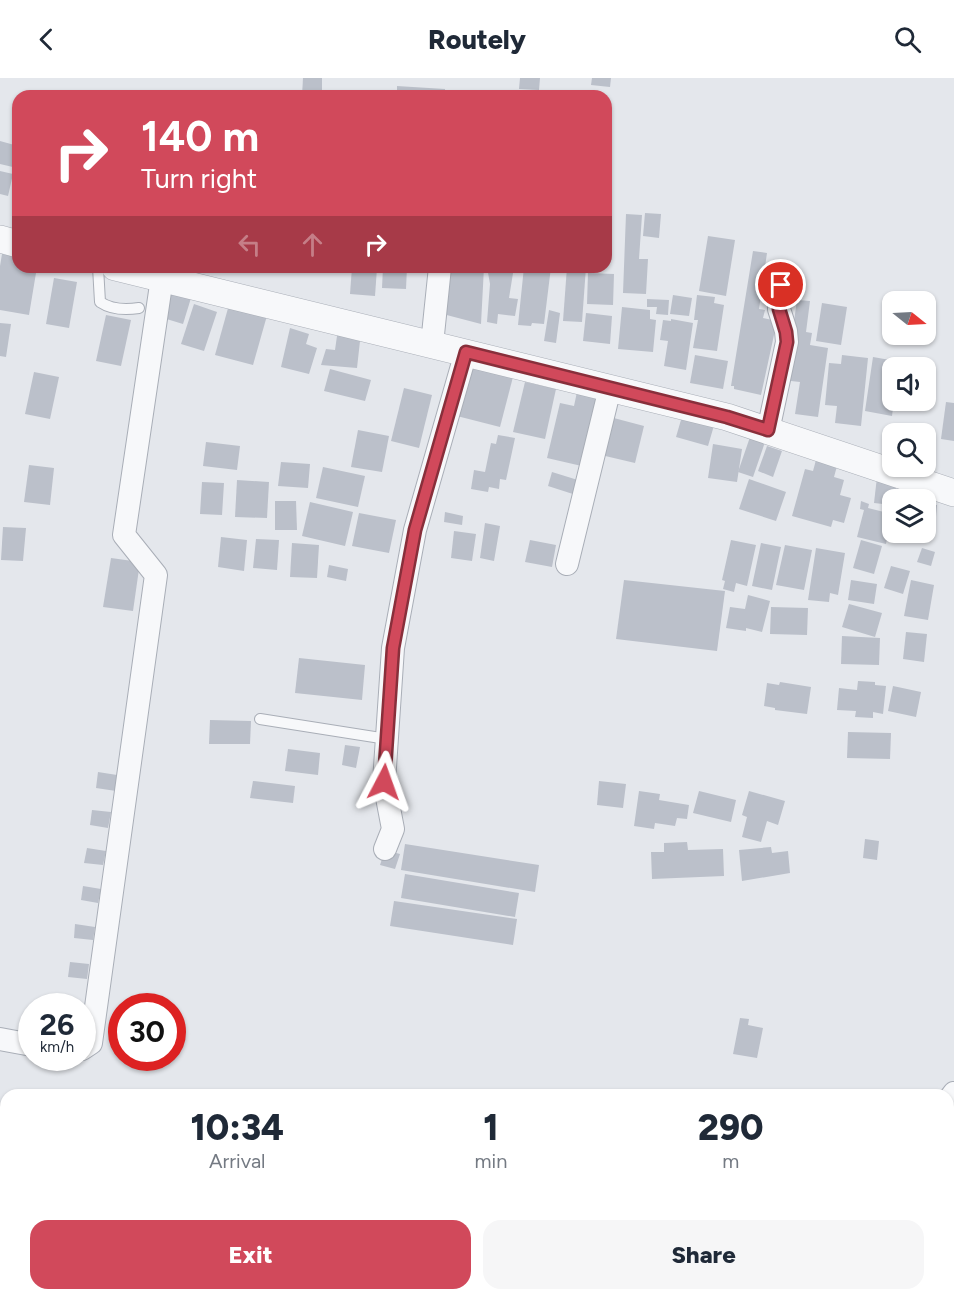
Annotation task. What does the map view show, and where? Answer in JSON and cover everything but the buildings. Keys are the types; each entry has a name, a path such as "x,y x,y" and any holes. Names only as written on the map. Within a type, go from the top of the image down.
{"street":[{"path":"141,273 727,417 954,493"},
{"path":"432,344 439,273"},
{"path":"96,1007 156,575 124,535 162,278"},
{"path":"768,430 787,342 779,309 781,285"},
{"path":"384,849 393,829 384,782 393,648 415,530 466,352"},
{"path":"567,564 610,388"},
{"path":"0,1039 18,1042"}],"lane":[{"path":"98,273 100,302 107,307 139,308"},
{"path":"260,719 387,739"}],"route":[{"path":"384,782 393,648 415,530 466,352 727,417 768,430 787,342 779,309 781,285"}]}
